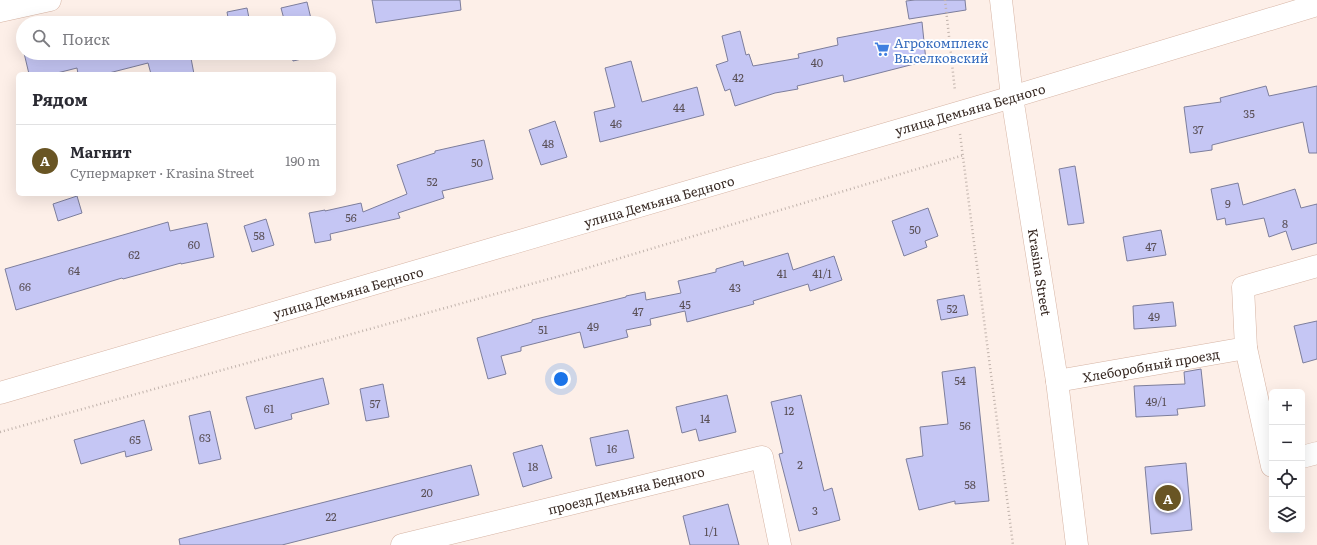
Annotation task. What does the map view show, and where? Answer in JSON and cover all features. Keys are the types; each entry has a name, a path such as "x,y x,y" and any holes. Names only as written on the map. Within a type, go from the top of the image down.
{"street":[{"path":"0,11 50,0"},
{"name":"Krasina Street","path":"1001,0 1012,97 1057,381 1077,545"},
{"name":"улица Демьяна Бедного","path":"0,394 1012,97 1317,5"},
{"path":"1271,461 1246,348 1243,287 1317,266"},
{"name":"Хлеборобный проезд","path":"1057,381 1246,348"},
{"path":"1305,456 1317,453"},
{"name":"проезд Демьяна Бедного","path":"402,545 762,457 780,545"}],"path":[{"path":"945,0 957,113 964,155 1013,545"},
{"path":"0,432 566,274 964,155"}],"building":[{"path":"372,0 460,0 461,10 376,23"},
{"path":"965,0 966,10 909,19 906,1"},
{"path":"307,2 310,16 283,16 281,8"},
{"path":"247,8 249,16 228,16 227,12"},
{"path":"922,22 926,61 844,82 843,75 797,86 798,89 775,93 735,106 730,89 725,91 716,65 728,61 722,36 740,31 746,55 749,54 753,66 799,58 798,54 838,45 837,38"},
{"path":"26,60 191,60 194,72 150,72 148,63 113,72 78,72 77,68 61,72 29,72"},
{"path":"631,61 642,102 697,87 704,115 600,142 594,112 615,107 605,68"},
{"path":"1266,86 1269,96 1317,86 1317,153 1309,153 1303,122 1212,145 1212,150 1190,153 1184,107 1221,102 1220,98"},
{"path":"555,121 567,157 541,165 529,130"},
{"path":"484,140 493,179 442,191 444,198 398,213 400,218 330,234 331,240 315,243 309,213 361,203 363,212 407,194 397,165 435,153 435,151"},
{"path":"1075,166 1084,223 1068,225 1059,169"},
{"path":"1238,183 1243,205 1295,189 1301,208 1317,204 1317,243 1292,250 1286,231 1269,237 1264,218 1226,225 1225,218 1217,220 1211,189"},
{"path":"77,196 82,213 58,221 53,204"},
{"path":"928,208 938,236 925,241 927,247 904,256 892,221"},
{"path":"266,219 274,245 252,252 244,226"},
{"path":"168,222 170,231 207,223 214,257 181,263 123,279 122,278 16,310 5,269"},
{"path":"1161,230 1166,255 1127,261 1123,237"},
{"path":"788,253 793,270 834,256 842,280 810,291 808,284 753,301 754,304 687,322 685,311 650,319 651,325 626,330 628,337 584,348 580,332 521,347 521,351 501,356 506,374 488,379 477,338 532,322 532,320 626,296 645,292 646,300 681,293 678,281 716,272 716,269 743,261 744,266"},
{"path":"964,295 968,315 941,320 937,300"},
{"path":"1173,302 1176,326 1134,329 1133,306"},
{"path":"1317,321 1317,359 1303,363 1294,326"},
{"path":"975,367 989,501 955,504 955,501 919,510 906,459 923,456 920,427 948,424 942,372"},
{"path":"1201,369 1205,406 1177,409 1178,415 1136,417 1134,386 1185,384 1184,372"},
{"path":"323,378 329,404 291,414 292,419 255,429 246,397"},
{"path":"383,384 389,417 366,421 360,389"},
{"path":"727,395 736,432 699,441 696,429 682,433 676,407"},
{"path":"801,395 824,491 832,488 840,520 799,531 779,454 783,453 771,402"},
{"path":"210,411 221,459 199,464 189,416"},
{"path":"144,420 152,450 126,457 125,451 81,464 74,440"},
{"path":"628,430 634,458 596,466 590,438"},
{"path":"542,445 552,478 523,487 513,453"},
{"path":"1186,463 1192,530 1151,534 1145,467"},
{"path":"471,465 479,495 282,545 180,545 179,539"},
{"path":"728,504 739,545 690,545 683,516"}],"place":[{"name":"Агрокомплекс Выселковский","path":"882,49"},
{"name":"Магнит","path":"1168,498"}]}
